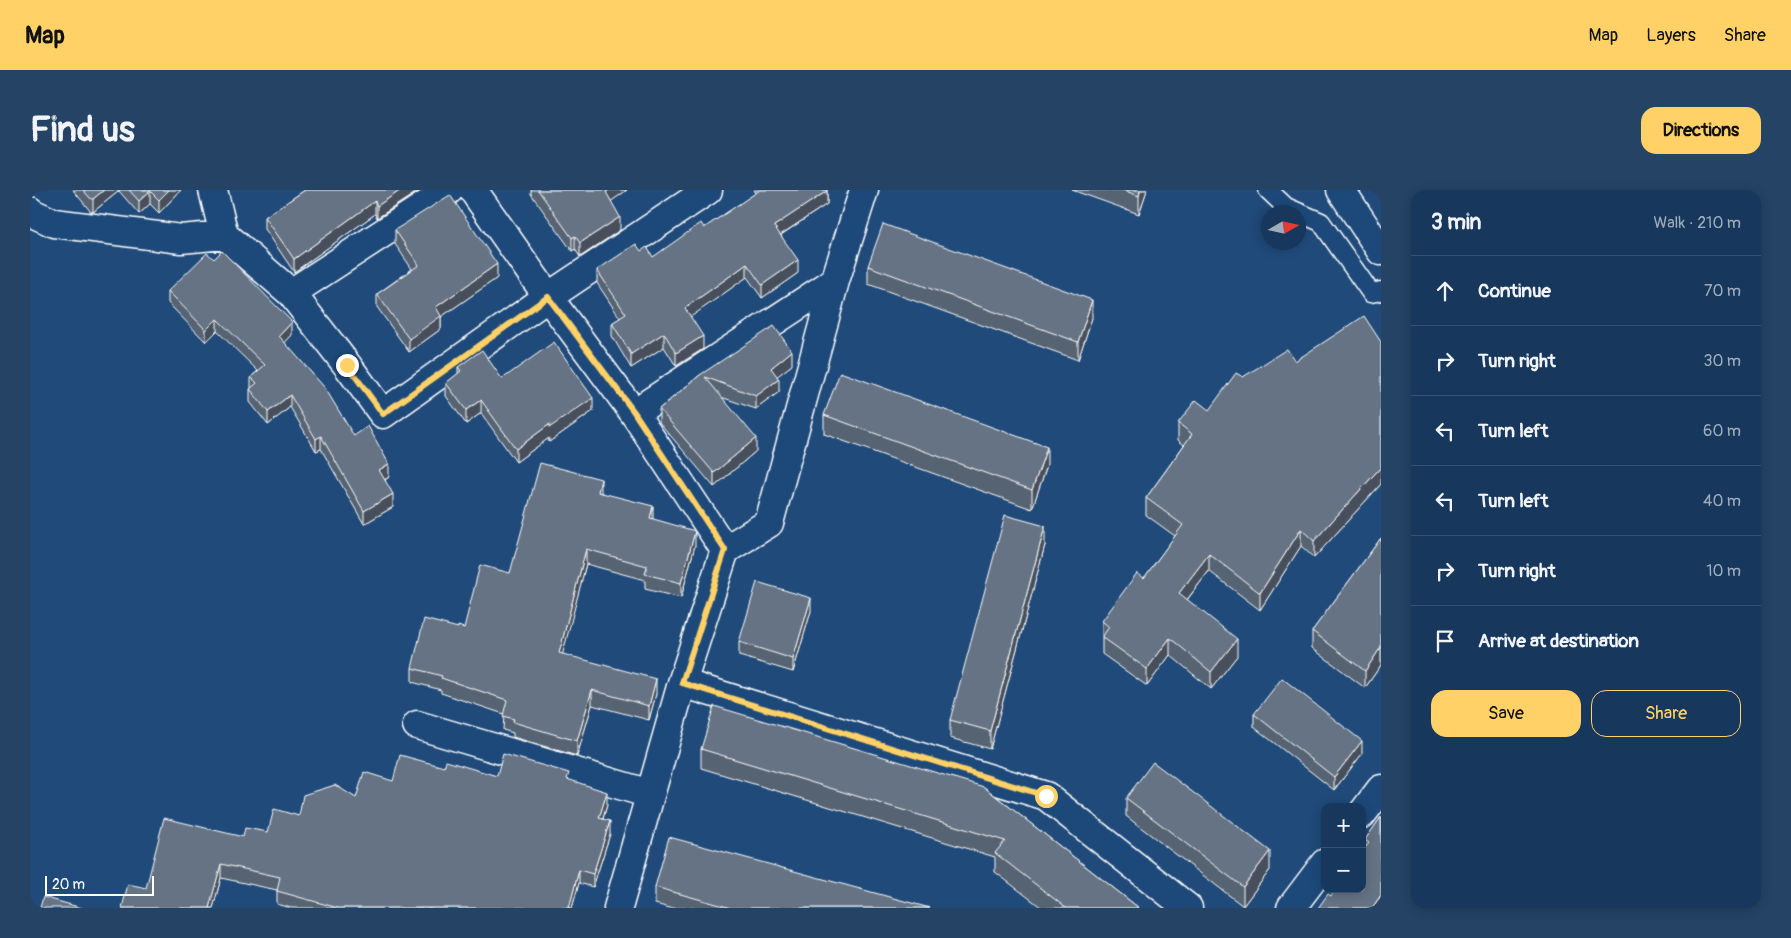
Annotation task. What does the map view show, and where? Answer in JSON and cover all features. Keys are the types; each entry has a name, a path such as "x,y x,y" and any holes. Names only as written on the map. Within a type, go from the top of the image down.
{"street":[{"path":"213,190 224,235 291,293 383,414 548,297 708,190"},
{"path":"291,293 449,190"},
{"path":"473,190 548,297 634,412 725,550"},
{"path":"618,908 682,683 725,550 769,523 835,281 864,190"},
{"path":"1341,190 1381,251"},
{"path":"30,211 54,223 130,233 181,239 224,235"},
{"path":"634,412 835,281"},
{"path":"682,683 1046,796 1188,908"},
{"path":"417,725 650,794"},
{"path":"1366,809 1381,789"},
{"path":"1291,908 1321,869"}],"lane":[{"path":"1268,190 1286,207 1320,222 1371,293 1381,292"}],"building":[{"path":"83,190 104,190 91,199"},
{"path":"129,190 169,190 159,200 150,191 139,201"},
{"path":"305,190 401,190 377,206 375,201 294,259 265,217"},
{"path":"538,190 609,190 606,192 620,217 580,243 575,236 572,238"},
{"path":"760,190 827,190 774,226 798,260 762,285 747,264 685,308 703,336 676,353 664,333 631,354 612,323 626,314 597,270 636,244 641,251 647,247 653,257 701,223 704,228"},
{"path":"1123,190 1140,190 1139,196"},
{"path":"450,195 497,264 436,307 441,316 409,339 377,294 419,265 395,230"},
{"path":"883,224 1092,300 1078,342 868,266"},
{"path":"222,251 292,322 279,336 325,388 354,436 368,426 389,464 379,470 393,494 364,511 321,436 316,439 290,395 268,412 250,389 257,383 251,377 265,365 217,319 206,330 168,291 207,253 214,259"},
{"path":"1364,316 1381,342 1381,467 1314,541 1301,529 1260,593 1209,554 1179,593 1237,639 1211,672 1170,638 1147,669 1102,637 1109,627 1102,621 1137,573 1144,578 1183,525 1146,498 1192,434 1178,423 1196,400 1209,410 1236,373 1243,377 1287,349 1295,361"},
{"path":"774,326 792,351 771,368 779,379 756,396 705,377 756,438 714,473 659,409 700,375"},
{"path":"554,342 593,398 549,428 550,424 516,449 481,400 466,410 446,383 461,371 458,367 482,350 502,379"},
{"path":"840,372 1047,447 1032,490 824,415"},
{"path":"540,463 601,479 598,492 653,506 650,518 695,531 681,583 645,574 647,566 586,549 559,653 656,679 649,706 592,690 577,741 513,722 514,719 503,716 507,700 441,678 442,676 412,668 424,619 464,628 480,565 510,573"},
{"path":"1005,515 1045,526 990,731 950,720"},
{"path":"1381,538 1381,647 1365,671 1312,631"},
{"path":"757,582 811,598 793,659 739,642"},
{"path":"1282,678 1362,741 1334,777 1254,714"},
{"path":"714,706 984,787 1139,908 1066,908 995,853 1005,841 701,749"},
{"path":"503,754 569,773 567,779 607,792 599,818 610,821 593,874 579,870 569,908 338,908 277,891 280,877 221,864 209,908 122,908 128,884 146,888 164,818 243,837 245,828 268,832 274,809 299,816 303,795 335,785 356,798 364,772 393,781 400,755 444,767 446,761 497,776"},
{"path":"1153,762 1270,851 1243,887 1126,798"},
{"path":"1381,817 1381,895 1372,908 1318,908 1328,894 1331,896 1333,893 1366,893 1366,847 1369,843 1366,839"},
{"path":"669,837 930,908 731,908 655,887"},
{"path":"43,897 82,908 40,908"}],"route":[{"path":"347,365 383,414 548,297 634,412 725,550 682,683 1046,796"}]}
